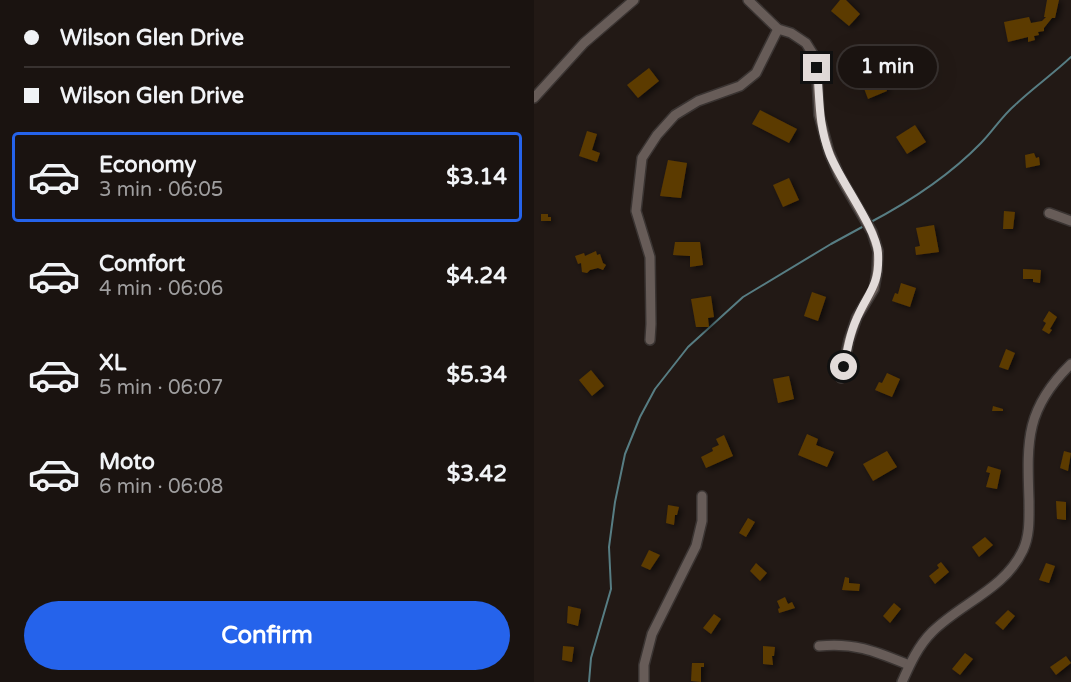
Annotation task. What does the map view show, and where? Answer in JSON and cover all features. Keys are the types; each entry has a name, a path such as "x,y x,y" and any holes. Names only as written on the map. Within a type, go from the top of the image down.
{"street":[{"path":"534,98 584,43 634,0"},
{"path":"748,0 778,29 791,33 806,43 816,59 819,115 829,152 838,175 872,232 878,251 878,272 874,289 857,316 841,378"},
{"path":"650,340 650,257 636,211 642,159 657,135 675,115 698,101 740,86 756,73 778,29"},
{"path":"1049,213 1071,221"},
{"path":"902,682 918,648 932,632 989,590 1007,574 1017,561 1024,547 1028,530 1028,466 1032,421 1047,390 1071,364"},
{"path":"644,682 644,665 652,634 696,546 702,521 702,496"},
{"path":"819,646 857,646 909,665"}],"building":[{"path":"840,0 846,0 860,14 849,26 831,11"},
{"path":"1047,0 1059,0 1055,18 1052,18 1044,31 1034,36 1035,40 1028,42 1028,37 1008,42 1004,22 1029,17 1031,23 1042,21 1046,17 1044,17"},
{"path":"649,68 659,81 638,98 627,85"},
{"path":"879,68 887,91 868,99 859,75"},
{"path":"760,110 797,129 789,143 752,124"},
{"path":"915,125 926,142 907,154 896,137"},
{"path":"587,131 597,134 592,150 600,153 597,162 579,156"},
{"path":"1034,153 1036,158 1039,157 1040,165 1026,168 1025,155"},
{"path":"668,160 687,163 681,198 660,196"},
{"path":"789,178 799,200 783,207 773,185"},
{"path":"1004,211 1015,212 1013,229 1003,229"},
{"path":"541,214 548,214 551,221 541,221"},
{"path":"934,225 939,252 916,255 915,247 920,246 916,228"},
{"path":"675,242 700,242 703,265 690,267 690,256 673,255"},
{"path":"596,251 606,265 603,270 598,268 587,273 582,272 581,263 578,264 575,256 584,253 585,256"},
{"path":"1023,269 1041,270 1040,283 1033,282 1033,279 1023,279"},
{"path":"901,283 916,288 910,307 892,301 895,293 898,294"},
{"path":"812,292 826,297 818,321 804,316"},
{"path":"711,296 714,317 708,318 709,327 696,327 691,299"},
{"path":"1049,311 1057,317 1049,334 1042,330 1046,323 1043,321"},
{"path":"1006,349 1015,353 1008,370 999,367"},
{"path":"591,370 604,386 592,396 579,380"},
{"path":"887,373 900,379 892,397 875,390"},
{"path":"789,376 794,399 778,403 773,379"},
{"path":"993,406 1003,409 1003,411 992,411"},
{"path":"807,434 818,439 816,445 834,452 827,467 798,455"},
{"path":"724,435 733,456 706,468 701,457 713,451 712,448 719,445 716,439"},
{"path":"887,451 897,467 873,481 863,464"},
{"path":"1064,451 1071,453 1068,471 1060,468"},
{"path":"988,466 1001,470 997,489 986,487 990,473 986,472"},
{"path":"1056,501 1066,502 1066,520 1057,519"},
{"path":"668,505 679,507 674,525 666,523"},
{"path":"748,518 755,522 746,537 739,533"},
{"path":"985,537 993,545 979,557 972,547"},
{"path":"649,550 660,555 650,570 641,566"},
{"path":"941,562 949,572 935,584 929,576 939,568 937,565"},
{"path":"756,563 767,573 760,581 750,571"},
{"path":"1046,563 1055,566 1049,583 1039,580"},
{"path":"845,577 849,578 849,583 860,584 859,591 842,590"},
{"path":"785,597 788,604 792,602 795,608 779,613 780,608 777,601"},
{"path":"894,603 901,609 890,623 883,616"},
{"path":"568,606 581,609 578,626 567,623"},
{"path":"1008,610 1015,616 1003,630 995,623"},
{"path":"714,614 721,619 711,634 703,628"},
{"path":"563,646 574,647 572,662 562,660"},
{"path":"763,646 775,647 774,656 772,656 773,665 763,664"},
{"path":"965,653 973,659 960,675 952,669"},
{"path":"1066,656 1071,663 1056,675 1050,667"},
{"path":"692,663 704,663 704,667 701,667 701,682 691,681"}],"waterway":[{"path":"869,223 914,197 956,166 981,143 1010,109 1071,57"},
{"path":"589,682 591,658 611,589 609,547 625,454 640,417 655,389 688,347 743,297 864,226"}],"route":[{"path":"817,68 819,115 829,152 838,175 872,232 878,251 878,272 874,289 857,316 849,340 844,367"}]}
